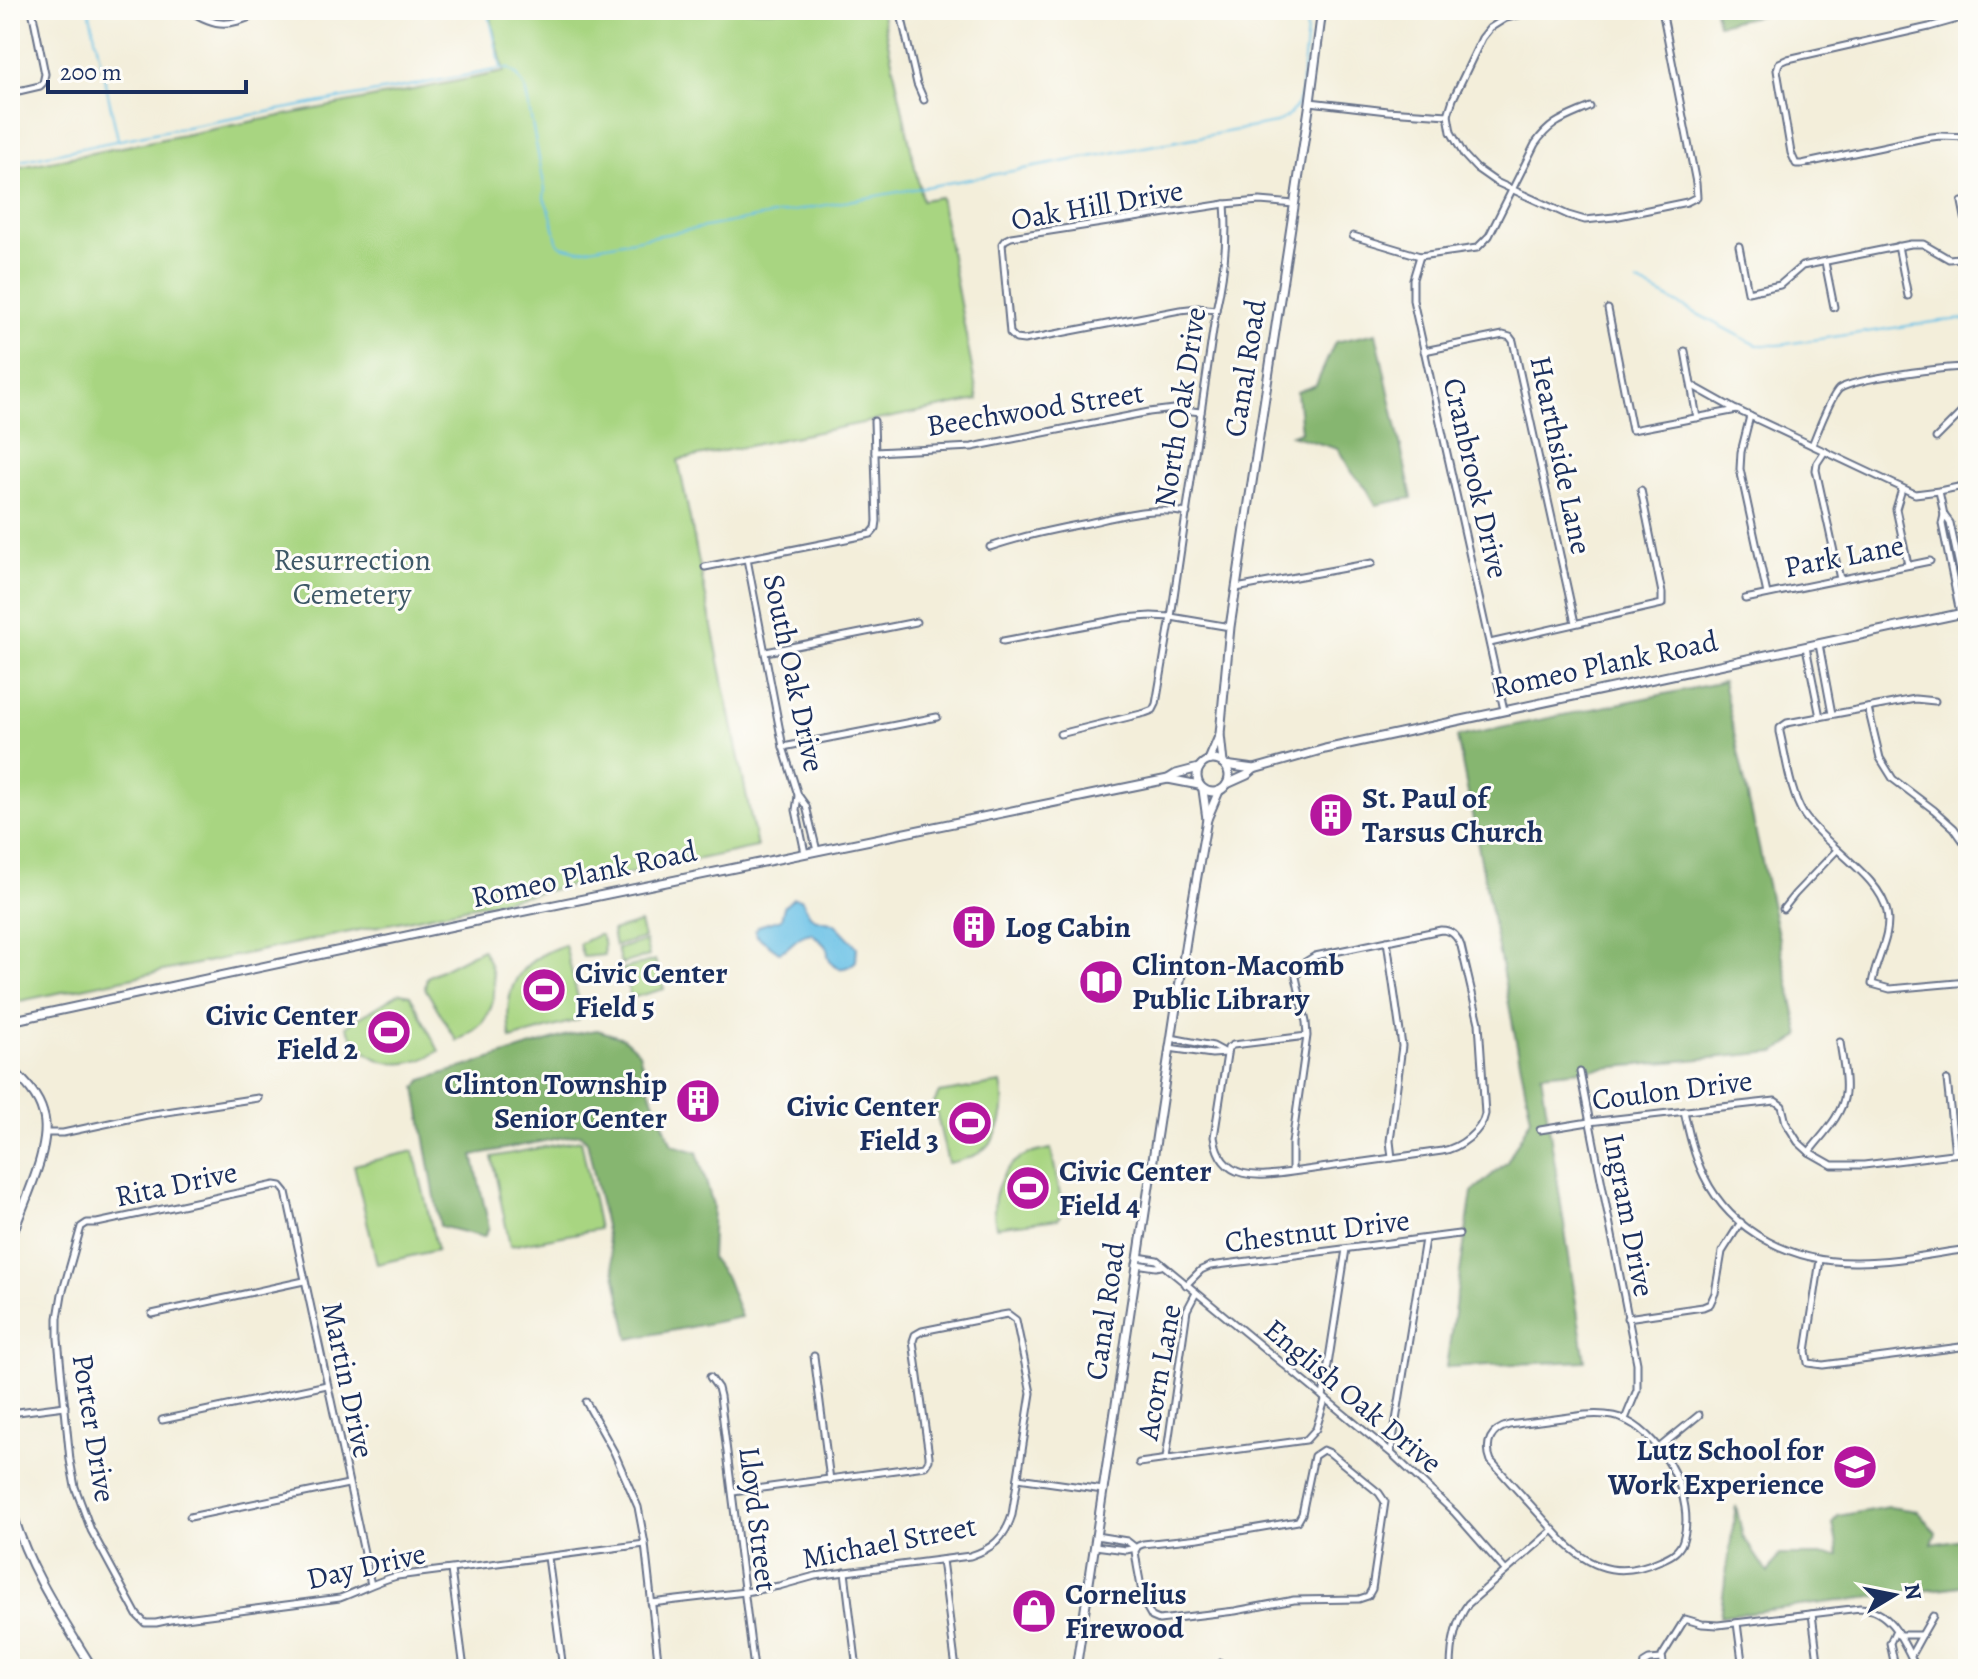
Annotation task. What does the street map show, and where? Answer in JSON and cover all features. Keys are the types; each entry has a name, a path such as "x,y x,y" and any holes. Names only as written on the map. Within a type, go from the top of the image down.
{"street":[{"path":"10,93 43,83 45,74 32,10"},
{"path":"189,10 206,21 223,24 269,10"},
{"path":"900,10 917,84 924,100"},
{"path":"1156,10 1188,10"},
{"name":"Canal Road","path":"1224,764 1220,734 1230,627 1322,10"},
{"path":"1540,10 1506,18 1490,28 1482,38 1453,99 1448,115 1451,132 1467,158 1486,176 1511,190 1585,220 1614,217 1687,202 1697,197 1662,10"},
{"path":"1968,13 1929,27 1788,59 1777,66 1791,153 1796,164 1924,138 1968,137"},
{"path":"1310,102 1448,115"},
{"path":"1353,236 1420,256 1477,248 1489,236 1535,144 1547,128 1590,107"},
{"name":"Oak Hill Drive","path":"1216,310 1180,310 1024,340 1014,338 1010,333 1002,244 1011,237 1225,204 1260,201 1294,204"},
{"path":"1962,202 1968,232"},
{"name":"North Oak Drive","path":"1060,734 1145,713 1153,710 1156,704 1226,255 1225,204"},
{"path":"1739,246 1748,292 1780,285 1798,268 1898,246 1923,244 1949,259 1968,257"},
{"path":"1898,246 1908,296"},
{"name":"Cranbrook Drive","path":"1420,256 1412,290 1504,710"},
{"path":"1825,262 1834,307"},
{"path":"1608,309 1632,430 1737,410"},
{"name":"Hearthside Lane","path":"1424,351 1503,335 1513,341 1575,623"},
{"path":"1685,351 1697,418"},
{"path":"1812,445 1840,388 1933,369 1968,367"},
{"path":"1692,385 1737,410 1915,494 1968,485"},
{"path":"1936,438 1968,406"},
{"name":"Beechwood Street","path":"875,452 972,447 1149,412 1174,409 1201,412"},
{"name":"Park Lane","path":"1750,416 1740,461 1767,594"},
{"path":"705,567 871,534 877,521 874,421"},
{"path":"1825,451 1816,470 1840,579"},
{"path":"1902,489 1896,509 1908,565"},
{"path":"1490,643 1662,604 1641,490"},
{"path":"1939,491 1951,567 1965,611"},
{"path":"990,547 1013,539 1132,513 1156,510 1187,513"},
{"path":"1944,515 1950,523 1965,611"},
{"name":"South Oak Drive","path":"747,559 783,747 798,795 806,806 817,851"},
{"name":"Park Lane","path":"1745,599 1930,561"},
{"path":"1236,588 1372,563"},
{"path":"1951,567 1959,565"},
{"name":"Romeo Plank Road","path":"1227,784 1254,769 1325,749 1965,611"},
{"path":"1003,641 1124,618 1151,616 1230,627"},
{"path":"766,652 916,622"},
{"path":"1818,643 1832,714"},
{"path":"1806,646 1820,717"},
{"path":"1935,701 1915,699 1787,723 1780,728 1797,801 1804,814 1875,886 1887,910 1886,937 1872,984 1890,989 1968,982"},
{"path":"1868,708 1880,758 1893,779 1954,828 1968,848"},
{"path":"783,747 937,717"},
{"name":"Canal Road","path":"1209,760 1220,734"},
{"path":"1209,760 1224,764 1229,775 1227,784 1214,793 1201,787 1197,773 1199,768 1209,760"},
{"name":"Romeo Plank Road","path":"1224,764 1254,769"},
{"name":"Romeo Plank Road","path":"10,1021 481,920 1168,779 1199,768"},
{"name":"Romeo Plank Road","path":"1168,779 1201,787"},
{"name":"Canal Road","path":"1201,787 1207,819"},
{"name":"Canal Road","path":"1076,1669 1188,928 1207,819 1219,791"},
{"name":"South Oak Drive","path":"798,795 796,810 805,853"},
{"path":"1783,909 1837,850"},
{"path":"1292,1172 1292,1143 1307,1036 1295,980 1302,964 1315,956 1441,930 1455,935 1461,946 1478,1019 1485,1114 1481,1126 1449,1150 1292,1172 1270,1175 1246,1175 1235,1171 1216,1148 1214,1131 1228,1048 1307,1036"},
{"path":"1387,941 1402,1046 1390,1141 1392,1158"},
{"path":"1171,1038 1213,1046 1226,1053"},
{"path":"1840,1042 1845,1082 1843,1104 1809,1152 1832,1165 1848,1166 1968,1152"},
{"path":"1169,1048 1226,1053"},
{"path":"10,1067 38,1101 46,1133 39,1163 10,1241"},
{"name":"Ingram Drive","path":"1580,1072 1637,1366 1637,1390 1625,1419"},
{"path":"1947,1080 1955,1153"},
{"path":"46,1133 63,1133 147,1115 258,1098"},
{"name":"Coulon Drive","path":"1540,1130 1775,1101 1782,1106 1792,1135 1809,1152"},
{"path":"1684,1111 1695,1155 1715,1195 1741,1222 1782,1249 1820,1260 1866,1262 1968,1249"},
{"name":"Rita Drive","path":"81,1227 87,1223 281,1186"},
{"name":"Martin Drive","path":"281,1186 286,1192 371,1585"},
{"path":"1627,1318 1710,1304 1722,1252 1741,1222"},
{"name":"Porter Drive","path":"81,1227 58,1318 71,1468 91,1530 137,1615 145,1623"},
{"name":"Chestnut Drive","path":"1186,1285 1201,1270 1210,1266 1459,1234"},
{"path":"1391,1453 1425,1239"},
{"path":"1139,1463 1306,1440 1316,1429 1324,1399 1346,1249"},
{"name":"English Oak Drive","path":"1137,1260 1157,1260 1391,1453 1455,1513 1505,1570"},
{"path":"1820,1260 1806,1351 1808,1363 1823,1365 1968,1346"},
{"path":"152,1314 304,1281"},
{"name":"Acorn Lane","path":"1166,1458 1187,1310 1196,1293"},
{"name":"Michael Street","path":"651,1603 745,1592 815,1576 942,1560 981,1552 1001,1538 1012,1515 1031,1393 1018,1325 1013,1316 1002,1315 915,1335 913,1341 929,1456 922,1468 830,1480"},
{"path":"733,1492 830,1480 814,1356"},
{"name":"Lloyd Street","path":"710,1377 720,1396 754,1669"},
{"path":"162,1420 327,1385"},
{"path":"586,1402 614,1452 638,1507 659,1669"},
{"path":"10,1413 65,1406"},
{"path":"1585,1415 1625,1419 1644,1431 1660,1447 1685,1509 1686,1528 1683,1542 1676,1552 1645,1566 1614,1570 1599,1567 1572,1550 1491,1461 1488,1447 1498,1429 1509,1425 1585,1415"},
{"path":"1660,1447 1699,1415"},
{"path":"1095,1546 1126,1550 1136,1548 1143,1544 1298,1521 1314,1456 1323,1450 1379,1493 1385,1502 1371,1593 1359,1599 1294,1600 1157,1620 1144,1603 1136,1548 1127,1541 1096,1536"},
{"path":"1018,1478 1103,1490"},
{"path":"190,1517 348,1484"},
{"path":"10,1490 12,1510 35,1568 93,1669"},
{"path":"1451,1669 1454,1634 1464,1608 1553,1530"},
{"name":"Day Drive","path":"145,1623 340,1598 397,1576 645,1544"},
{"path":"548,1557 563,1669"},
{"path":"942,1560 956,1669"},
{"path":"451,1570 464,1669"},
{"path":"845,1572 857,1669"},
{"path":"1664,1669 1662,1659 1685,1619 1707,1625 1854,1608 1871,1609 1885,1616 1897,1633 1911,1656 1916,1667 1895,1666 1890,1643 1897,1633"},
{"path":"1812,1614 1819,1669"},
{"path":"1911,1656 1933,1616"},
{"path":"1737,1623 1743,1669"},
{"path":"1897,1633 1922,1635"},
{"path":"1643,1669 1646,1660 1662,1659"}],"green space":[{"name":"Resurrection Cemetery","path":"489,10 881,10 922,200 940,197 978,400 678,460 757,847 10,1003 10,169 504,72"},
{"path":"1715,10 1786,10 1718,24"},
{"path":"1376,333 1412,498 1376,505 1338,449 1291,435 1301,432 1297,392 1316,385 1335,342"},
{"path":"1723,682 1800,1036 1775,1052 1541,1074 1585,1361 1446,1367 1472,1192 1507,1162 1531,1118 1457,737"},
{"path":"640,923 644,938 615,946 612,931"},
{"path":"597,935 603,940 604,955 583,957 579,944"},
{"path":"645,941 649,956 621,964 617,949"},
{"name":"Civic Center Field 5","path":"565,945 582,1014 578,1020 511,1039 508,1006 516,979 535,959"},
{"path":"482,949 493,976 492,1004 480,1025 457,1041 425,988 427,977"},
{"path":"655,960 664,989 631,998 623,969"},
{"name":"Civic Center Field 2","path":"400,993 410,995 439,1051 410,1063 379,1060 370,1055 356,1043 346,1026"},
{"path":"597,1030 623,1038 639,1052 645,1078 672,1145 697,1152 713,1205 711,1258 726,1278 741,1317 629,1339 587,1141 580,1134 473,1155 489,1227 484,1237 440,1226 416,1088 422,1080 568,1035"},
{"name":"Civic Center Field 3","path":"1001,1083 1003,1112 993,1139 975,1155 948,1163 934,1103 939,1093"},
{"path":"581,1140 599,1229 510,1246 492,1157"},
{"name":"Civic Center Field 4","path":"1051,1149 1063,1210 1058,1219 996,1227 995,1198 1006,1172 1020,1158"},
{"path":"414,1151 437,1250 377,1264 354,1165"},
{"path":"1736,1506 1743,1537 1768,1573 1779,1555 1839,1555 1833,1524 1838,1516 1889,1507 1918,1511 1936,1533 1932,1544 1968,1538 1968,1585 1720,1616"}],"water":[{"path":"793,898 801,899 814,918 832,922 839,928 857,947 856,961 846,968 838,968 829,959 826,947 812,933 801,936 779,952 757,936 755,931 758,926 781,919 784,907"}],"waterway":[{"path":"89,10 118,139"},
{"path":"488,10 501,68"},
{"path":"10,163 154,133 509,69 525,88 545,189 544,198 557,241 561,246 579,250 1276,123 1288,116 1297,105 1301,91 1307,29 1303,13"},
{"path":"1637,282 1756,345 1779,345 1968,319"}],"place":[{"name":"St. Paul of Tarsus Church","path":"1331,815"},
{"name":"Log Cabin","path":"974,927"},
{"name":"Clinton-Macomb Public Library","path":"1101,982"},
{"name":"Civic Center Field 5","path":"544,990"},
{"name":"Civic Center Field 2","path":"389,1032"},
{"name":"Clinton Township Senior Center","path":"698,1101"},
{"name":"Civic Center Field 3","path":"970,1123"},
{"name":"Civic Center Field 4","path":"1028,1188"},
{"name":"Lutz School for Work Experience","path":"1855,1467"},
{"name":"Cornelius Firewood","path":"1034,1611"}]}
